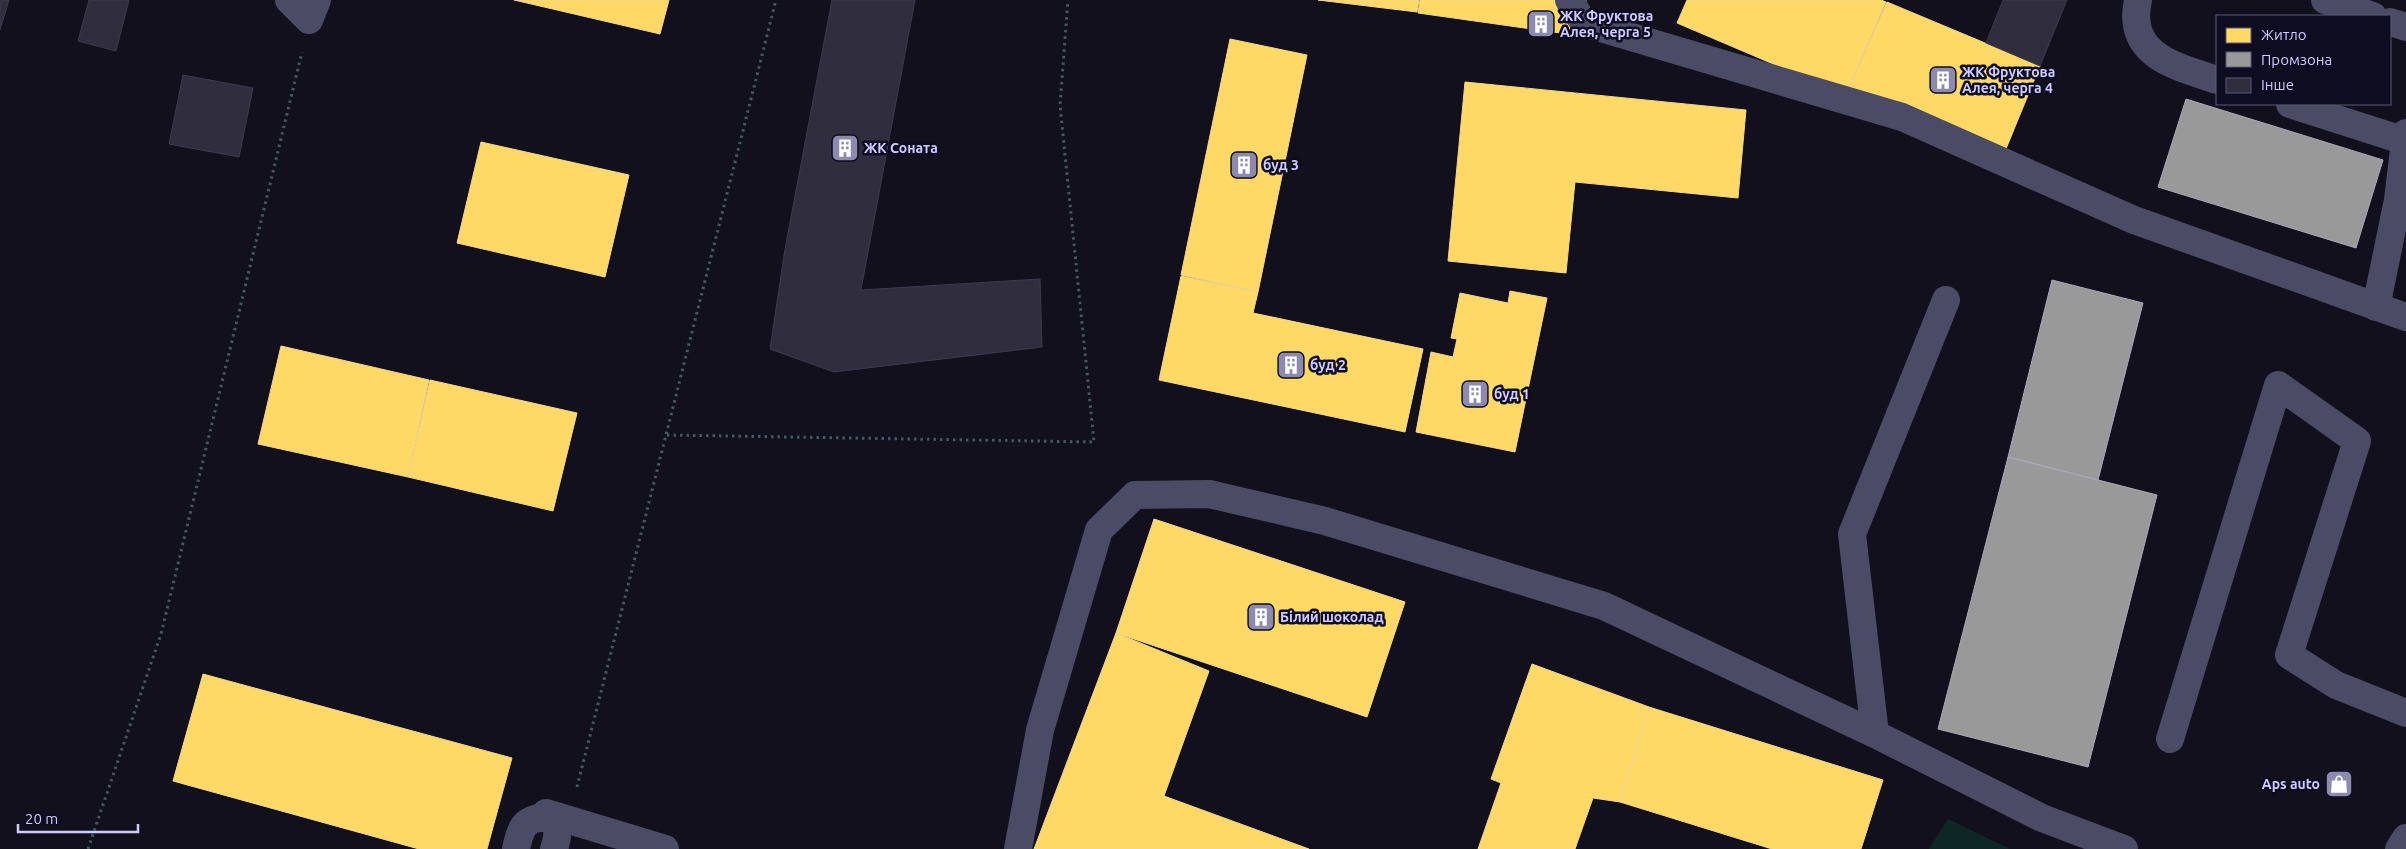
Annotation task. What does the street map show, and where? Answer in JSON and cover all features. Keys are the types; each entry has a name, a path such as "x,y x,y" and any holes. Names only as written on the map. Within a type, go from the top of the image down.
{"street":[{"path":"289,0 313,10"},
{"path":"1569,0 1584,23 1902,117 2134,220 2406,317"},
{"path":"2138,0 2136,11 2137,25 2141,38 2150,50 2160,59 2173,66 2216,80"},
{"path":"2325,0 2370,15"},
{"path":"2391,22 2406,27"},
{"path":"2294,105 2406,137 2398,200 2376,307"},
{"path":"1875,734 1852,534 1946,300"},
{"path":"2170,739 2278,385 2357,441 2289,655 2336,685 2406,713"},
{"path":"1018,849 1040,730 1099,530 1135,495 1209,494 1296,515 1604,606 1875,734 2042,818 2124,849"},
{"path":"516,849 525,824 532,819 557,819 665,849"},
{"path":"554,849 556,829 553,822 557,819"},
{"path":"2399,849 2406,838"}],"path":[{"path":"557,819 667,435 776,0"},
{"path":"667,435 1094,442 1060,105 1068,0"},
{"path":"88,849 161,634 313,10"}],"green space":[{"path":"1948,819 2010,849 1929,849"}],"building: Житло":[{"path":"514,0 669,0 660,34"},
{"path":"1318,0 1419,0 1417,12"},
{"name":"ЖК Фруктова Алея, черга 5","path":"1420,0 1586,0 1581,36 1418,13"},
{"path":"1687,0 1881,0 1886,2 1846,95 1677,23"},
{"name":"ЖК Фруктова Алея, черга 4","path":"1887,2 2040,66 2001,161 1846,95"},
{"name":"буд 3","path":"1230,39 1307,55 1258,292 1181,275"},
{"path":"1465,82 1746,110 1738,198 1575,182 1566,273 1448,261"},
{"path":"481,142 629,175 605,277 457,243"},
{"name":"буд 2","path":"1181,276 1258,292 1253,313 1423,349 1405,432 1159,380"},
{"name":"буд 1","path":"1510,291 1547,298 1515,452 1416,432 1431,352 1453,357 1457,339 1451,338 1460,293 1508,303"},
{"path":"281,346 429,380 408,477 258,444"},
{"path":"430,380 577,413 553,511 408,477"},
{"name":"Білий шоколад","path":"1154,519 1405,602 1367,717 1116,633"},
{"path":"1116,633 1209,671 1164,796 1309,849 1034,849"},
{"path":"1532,664 1649,707 1620,802 1593,798 1575,849 1478,849 1501,783 1491,779"},
{"path":"203,674 512,758 487,849 419,849 173,781"},
{"path":"1649,707 1883,780 1861,849 1772,849 1620,802"}],"building: Промзона":[{"path":"2186,99 2383,160 2356,248 2158,187"},
{"path":"2052,280 2143,303 2098,480 2008,457"},
{"path":"2008,457 2157,495 2088,767 1938,729"}],"building: Інше":[{"path":"0,0 9,0 0,30"},
{"path":"89,0 129,0 116,51 78,41"},
{"name":"ЖК Соната","path":"832,0 915,0 861,290 1040,279 1042,347 834,372 770,349 785,249"},
{"path":"2003,0 2067,0 2040,66 1986,43"},
{"path":"183,75 253,88 239,157 169,144"}],"place":[{"name":"ЖК Фруктова Алея, черга 5","path":"1541,24"},
{"name":"ЖК Фруктова Алея, черга 4","path":"1943,80"},
{"name":"ЖК Соната","path":"845,148"},
{"name":"буд 3","path":"1244,165"},
{"name":"буд 2","path":"1291,365"},
{"name":"буд 1","path":"1475,394"},
{"name":"Білий шоколад","path":"1261,617"},
{"name":"Aps auto","path":"2339,784"}]}
